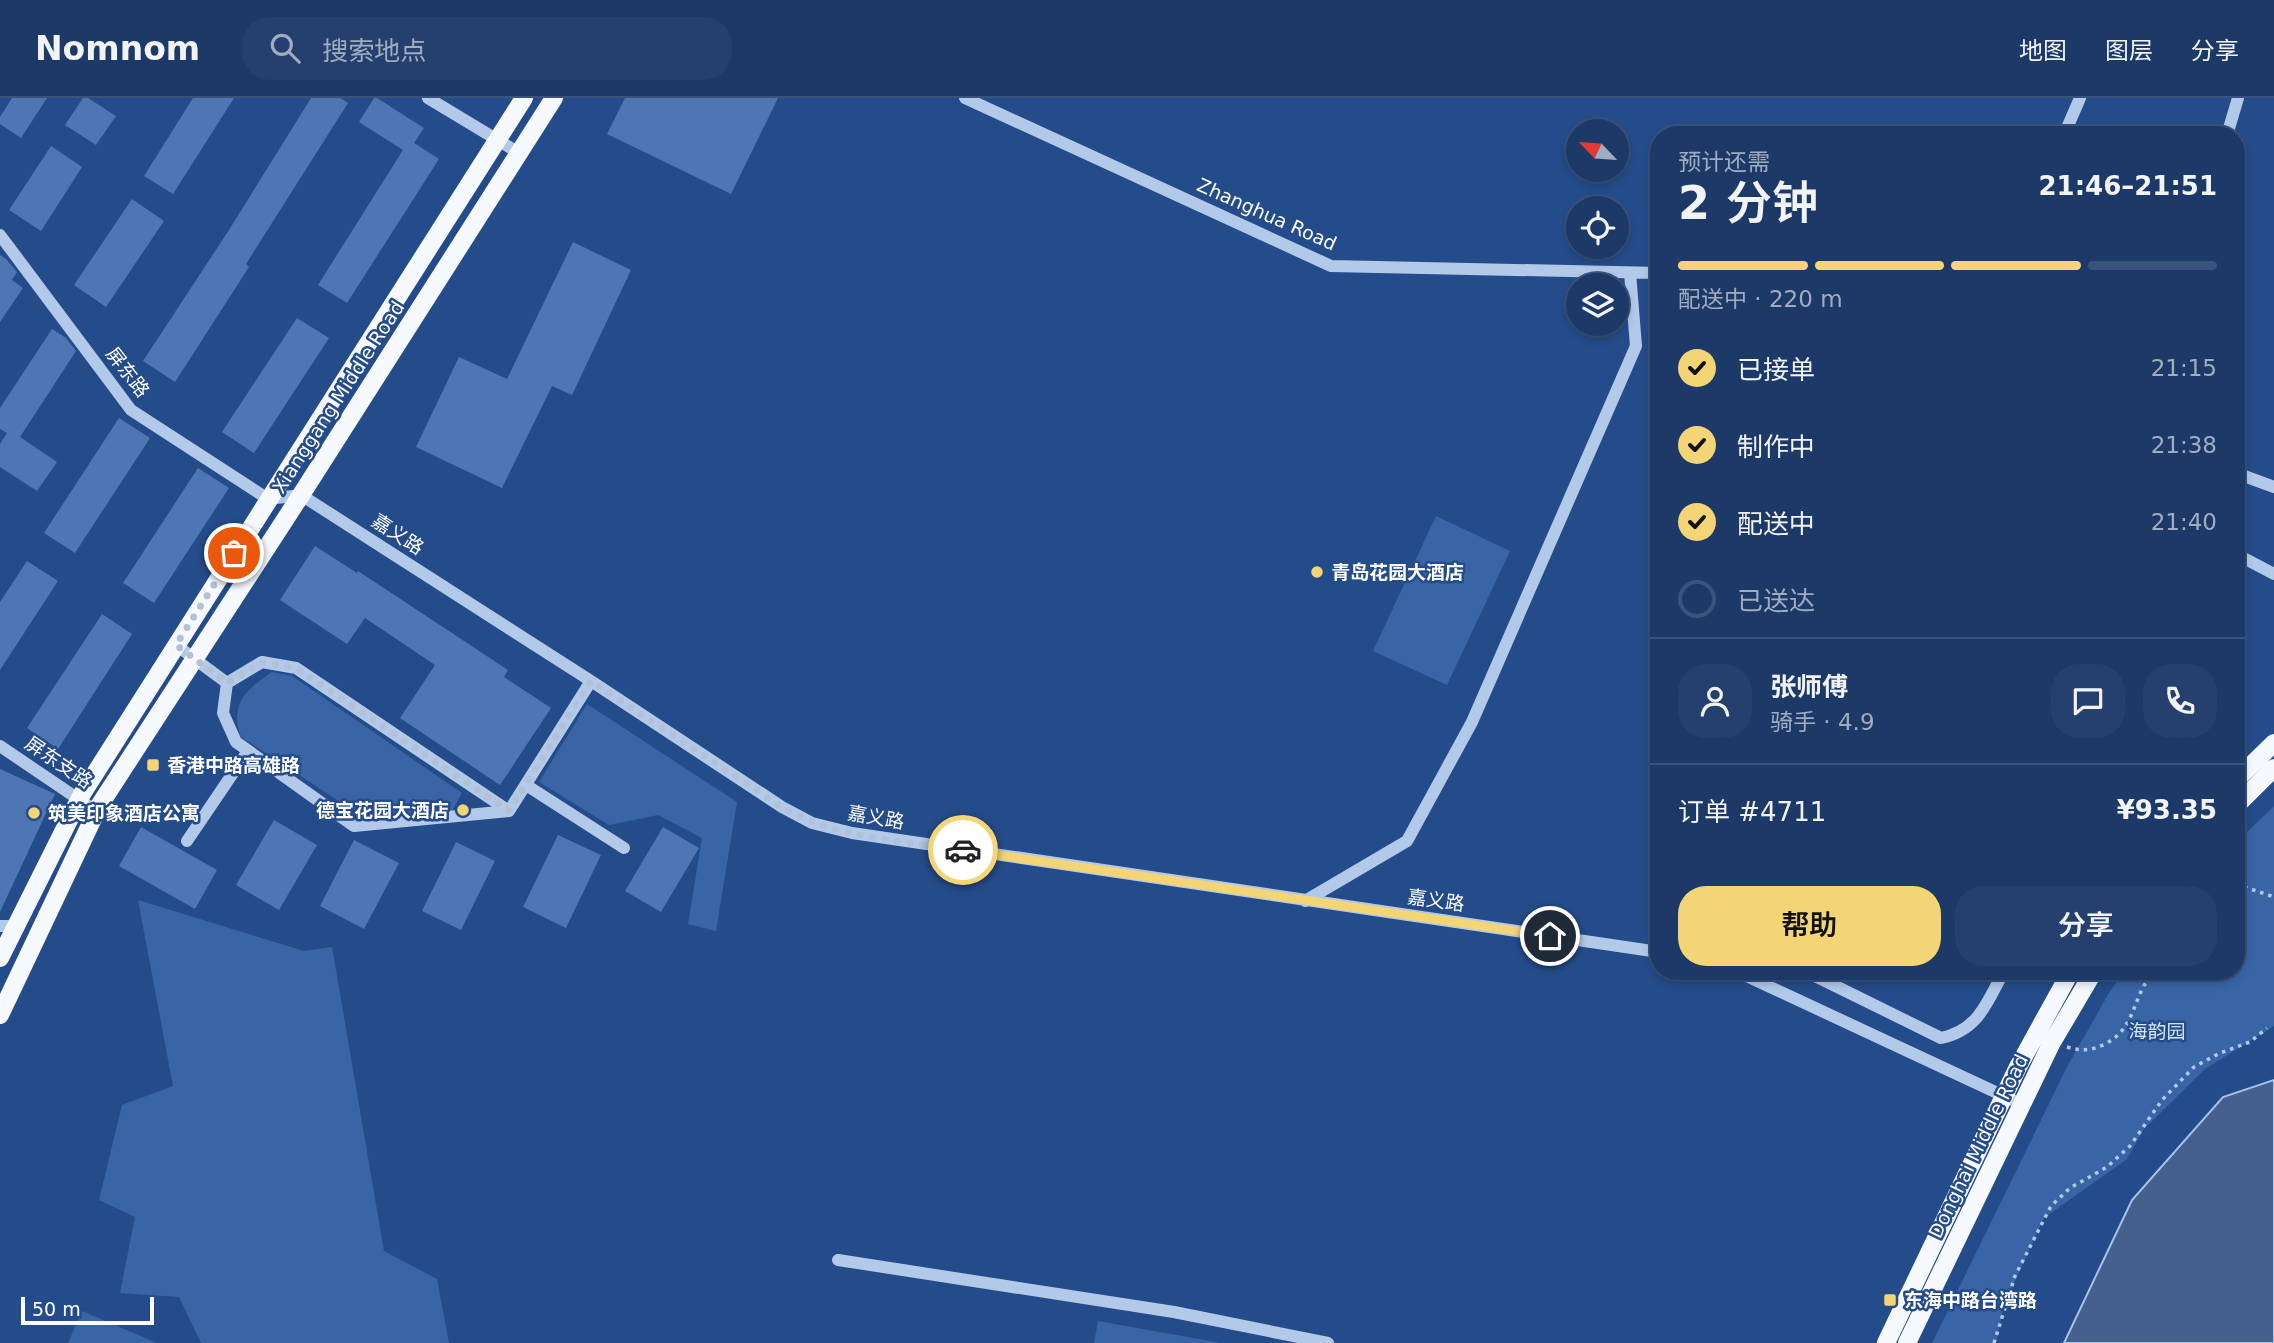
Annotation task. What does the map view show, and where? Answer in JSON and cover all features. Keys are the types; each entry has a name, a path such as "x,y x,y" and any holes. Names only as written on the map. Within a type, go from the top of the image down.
{"main road":[{"name":"Xianggang Middle Road","path":"0,958 8,926 79,798 524,98"},
{"name":"Xianggang Middle Road","path":"0,1015 96,811 554,98"},
{"path":"2245,771 2274,743"},
{"path":"2245,797 2274,768"},
{"name":"Donghai Middle Road","path":"1886,1343 2004,1097 2066,980"},
{"name":"Donghai Middle Road","path":"1906,1343 2051,1044 2089,980"}],"street":[{"path":"428,98 519,153"},
{"name":"Zhanghua Road","path":"965,98 1331,266 1650,273"},
{"path":"2068,126 2080,98"},
{"path":"2230,126 2238,98"},
{"name":"屏东路","path":"0,235 131,410 268,499"},
{"path":"1305,901 1407,841 1472,722 1636,346 1630,273"},
{"path":"2245,476 2274,487"},
{"path":"268,499 301,495"},
{"name":"嘉义路","path":"301,495 782,807 827,828 1030,861 1650,951"},
{"path":"2245,559 2274,574"},
{"path":"176,645 227,683"},
{"path":"227,683 262,662 296,668 509,811"},
{"path":"509,811 591,681"},
{"path":"227,683 223,713 236,742 354,826 509,811"},
{"name":"屏东支路","path":"0,746 96,811"},
{"path":"187,841 248,751"},
{"path":"526,785 624,848"},
{"path":"1755,980 2021,1104"},
{"path":"1823,980 1941,1038 1969,1027 1978,1019 1999,980"},
{"path":"838,1260 1174,1312 1328,1343"}],"path":[{"path":"2245,887 2274,897"},
{"path":"2051,1044 2082,1051 2096,1048 2118,1037 2130,1020 2142,987 2148,980"},
{"path":"1994,1343 2015,1276 2051,1206 2070,1188 2107,1167 2130,1146 2162,1100 2194,1068 2220,1053 2250,1042 2267,1028"}],"green space":[{"path":"1436,516 1510,551 1447,685 1373,651"},
{"path":"272,672 292,676 462,793 448,818 354,811 241,737 237,715 242,699"},
{"path":"587,704 737,802 716,931 688,924 702,838 658,815 609,825 539,782"},
{"name":"海韵园","path":"2274,806 2274,1026 2205,1069 2144,1129 2127,1159 2044,1218 2004,1305 1996,1343 1932,1343 2067,1067 2118,980 2245,980 2245,834"},
{"path":"138,900 304,951 332,947 384,1251 437,1279 449,1343 201,1343 179,1297 120,1293 135,1217 99,1200 122,1105 173,1086"},
{"path":"82,1311 157,1343 68,1343"},
{"path":"1098,1321 1221,1343 1094,1343"}],"shaded area":[{"path":"2274,1080 2274,1343 2064,1343 2132,1200 2223,1097"}],"building":[{"path":"12,98 47,98 21,138 0,124 0,117"},
{"path":"83,98 88,98 116,116 96,145 65,125"},
{"path":"193,98 234,98 173,194 144,176"},
{"path":"311,98 340,98 348,103 246,264 249,267 175,382 143,361"},
{"path":"374,98 424,128 414,143 439,159 347,303 318,285 403,150 359,122"},
{"path":"625,98 778,98 731,194 607,134"},
{"path":"51,146 82,167 41,231 9,210"},
{"path":"132,199 164,221 106,307 74,285"},
{"path":"573,242 631,270 572,395 552,386 502,488 416,447 459,357 507,379"},
{"path":"0,255 17,272 12,280 23,288 0,322"},
{"path":"297,318 329,338 254,453 222,432"},
{"path":"52,329 66,338 76,351 20,437 57,462 37,491 0,467 0,444 7,433 0,429 0,408"},
{"path":"119,418 150,438 75,553 44,533"},
{"path":"198,468 229,488 154,603 123,583"},
{"path":"315,546 357,573 358,571 508,670 504,677 551,708 500,785 400,718 435,665 365,618 347,644 280,600"},
{"path":"27,561 58,581 0,670 0,602"},
{"path":"102,614 132,634 58,749 27,728"},
{"path":"0,769 55,794 0,912"},
{"path":"274,820 317,845 279,910 236,885"},
{"path":"141,827 217,870 195,909 119,866"},
{"path":"663,827 699,848 661,912 625,891"},
{"path":"558,835 601,855 566,928 523,907"},
{"path":"354,840 399,863 364,929 320,906"},
{"path":"456,842 495,861 461,930 422,911"}],"way so far":[{"path":"234,553 176,645 227,683 262,662 296,668 509,811 591,681 782,807 812,823 852,833 963,850"}],"place":[{"name":"青岛花园大酒店","path":"1317,572"},
{"name":"香港中路高雄路","path":"153,765"},
{"name":"德宝花园大酒店","path":"463,810"},
{"name":"筑美印象酒店公寓","path":"34,813"},
{"name":"东海中路台湾路","path":"1890,1300"}],"route":[{"path":"963,850 1550,936"}]}
